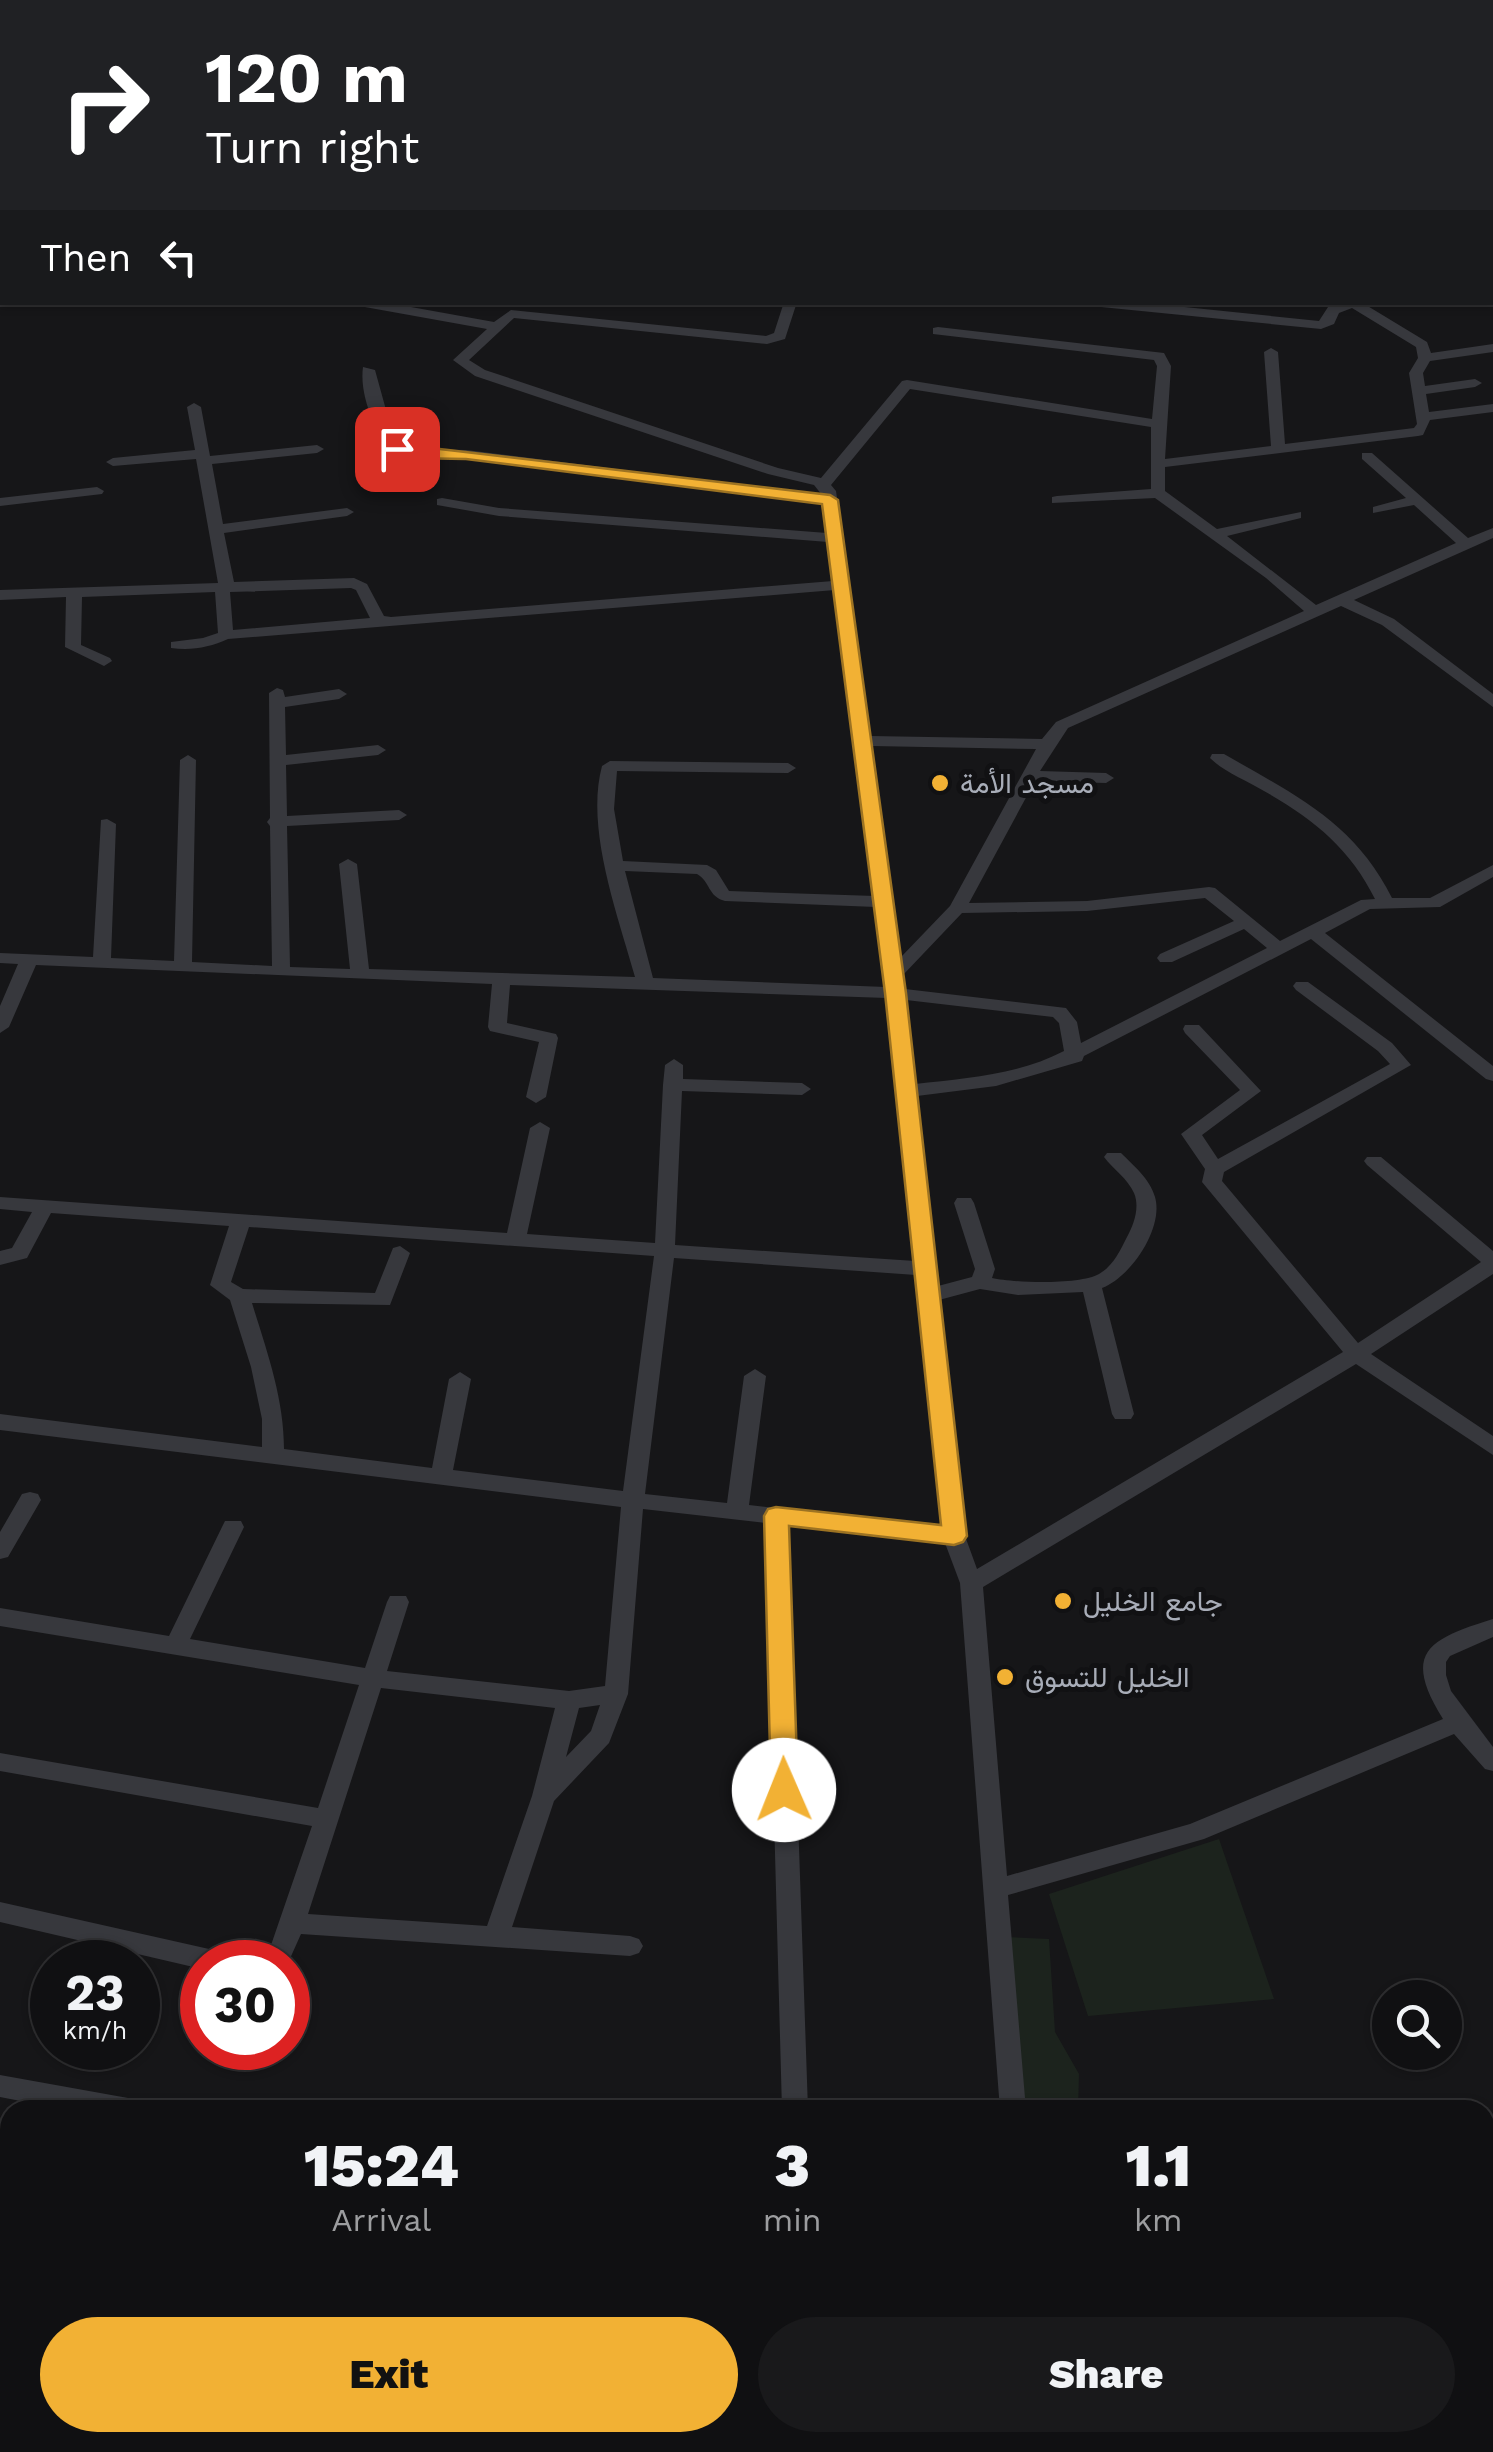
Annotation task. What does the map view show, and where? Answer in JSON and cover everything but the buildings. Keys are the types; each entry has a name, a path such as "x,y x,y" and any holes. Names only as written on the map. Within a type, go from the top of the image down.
{"street":[{"path":"790,305 780,336 766,340 530,314 507,315 461,357 470,369 827,492"},
{"path":"1112,305 1314,325 1326,324 1333,310 1347,305"},
{"path":"1355,305 1419,342 1425,358"},
{"path":"405,306 494,326"},
{"path":"938,332 1159,356 1164,366 1156,464 1158,493"},
{"path":"1425,358 1493,348"},
{"path":"1271,352 1278,449"},
{"path":"1156,464 1411,434 1422,428 1416,373 1425,358"},
{"path":"368,370 376,407 397,449 406,454 466,454 827,492"},
{"path":"1012,2100 971,1583 954,1536 895,984 827,492 907,384 1159,424"},
{"path":"1418,391 1475,384"},
{"path":"194,407 217,530 226,635"},
{"path":"1422,417 1493,408"},
{"path":"113,462 317,449"},
{"path":"1367,456 1416,500 1493,556"},
{"path":"0,502 96,491"},
{"path":"1057,500 1158,493 1315,612"},
{"path":"1378,510 1416,500"},
{"path":"442,502 499,512 834,538"},
{"path":"217,530 346,512"},
{"path":"1216,534 1296,514"},
{"path":"895,984 957,908 1047,744 1062,725 1493,532"},
{"path":"0,595 359,584 382,622"},
{"path":"177,646 206,643 226,635 840,585"},
{"path":"74,593 73,647 104,662"},
{"path":"1342,600 1388,622 1493,702"},
{"path":"281,972 277,698 339,694"},
{"path":"860,741 1047,744"},
{"path":"276,760 378,750"},
{"path":"1218,758 1339,831 1378,883 1386,903"},
{"path":"184,967 188,760"},
{"path":"645,981 604,811 604,778 610,766 788,768"},
{"path":"1030,776 1106,778"},
{"path":"276,822 399,815"},
{"path":"102,964 106,824"},
{"path":"348,864 360,974"},
{"path":"616,866 701,869 710,874 725,896 882,902"},
{"path":"906,1091 1011,1077 1075,1056 1367,904 1410,906 1434,902 1493,870"},
{"path":"957,908 1087,906 1209,892 1279,950"},
{"path":"1166,958 1246,922"},
{"path":"1313,932 1493,1074"},
{"path":"0,958 281,972 895,984 1059,1012 1068,1022 1075,1056"},
{"path":"0,1027 29,960"},
{"path":"502,977 497,1027 549,1038 536,1097"},
{"path":"1215,1169 1402,1065 1385,1047 1302,986"},
{"path":"1192,1029 1251,1091 1191,1134 1215,1169 1212,1182 1356,1354 1493,1447"},
{"path":"544,1796 602,1736 616,1694 633,1501 665,1251 673,1075 802,1089"},
{"path":"516,1238 540,1128"},
{"path":"931,1295 980,1282 1015,1289 1092,1287 1109,1276 1128,1256 1146,1215 1141,1188 1114,1157"},
{"path":"971,1583 1356,1354 1493,1263 1374,1162"},
{"path":"0,1202 925,1270"},
{"path":"964,1202 985,1269 980,1282"},
{"path":"0,1258 20,1253 45,1206"},
{"path":"240,1220 220,1285 239,1296 383,1300 400,1253"},
{"path":"1092,1287 1123,1414"},
{"path":"239,1296 262,1367 272,1419 272,1454"},
{"path":"738,1509 755,1376"},
{"path":"440,1478 460,1379"},
{"path":"0,1422 440,1478 954,1536"},
{"path":"0,1551 30,1500"},
{"path":"776,1516 795,2100"},
{"path":"175,1647 233,1527"},
{"path":"286,1940 398,1602"},
{"path":"0,1617 372,1678 569,1700 616,1694"},
{"path":"1493,1628 1442,1648 1434,1659 1435,1682 1457,1723 1493,1762"},
{"path":"495,1939 544,1796 569,1700"},
{"path":"995,1889 1195,1832 1457,1723"},
{"path":"0,1762 326,1819"},
{"path":"0,1912 180,1953"},
{"path":"292,1923 630,1946"},
{"path":"0,2086 75,2100"}],"shaded area":[{"path":"1219,1839 1274,1999 1088,2016 1049,1894"},
{"path":"1004,1937 1049,1939 1055,2032 1079,2074 1078,2100 1017,2100"}],"place":[{"name":"مسجد الأمة","path":"940,783"},
{"name":"جامع الخليل","path":"1063,1601"},
{"name":"الخليل للتسوق","path":"1005,1677"}],"route":[{"path":"397,449 406,454 466,454 830,500 896,993 954,1536 776,1516 784,1790"}]}
